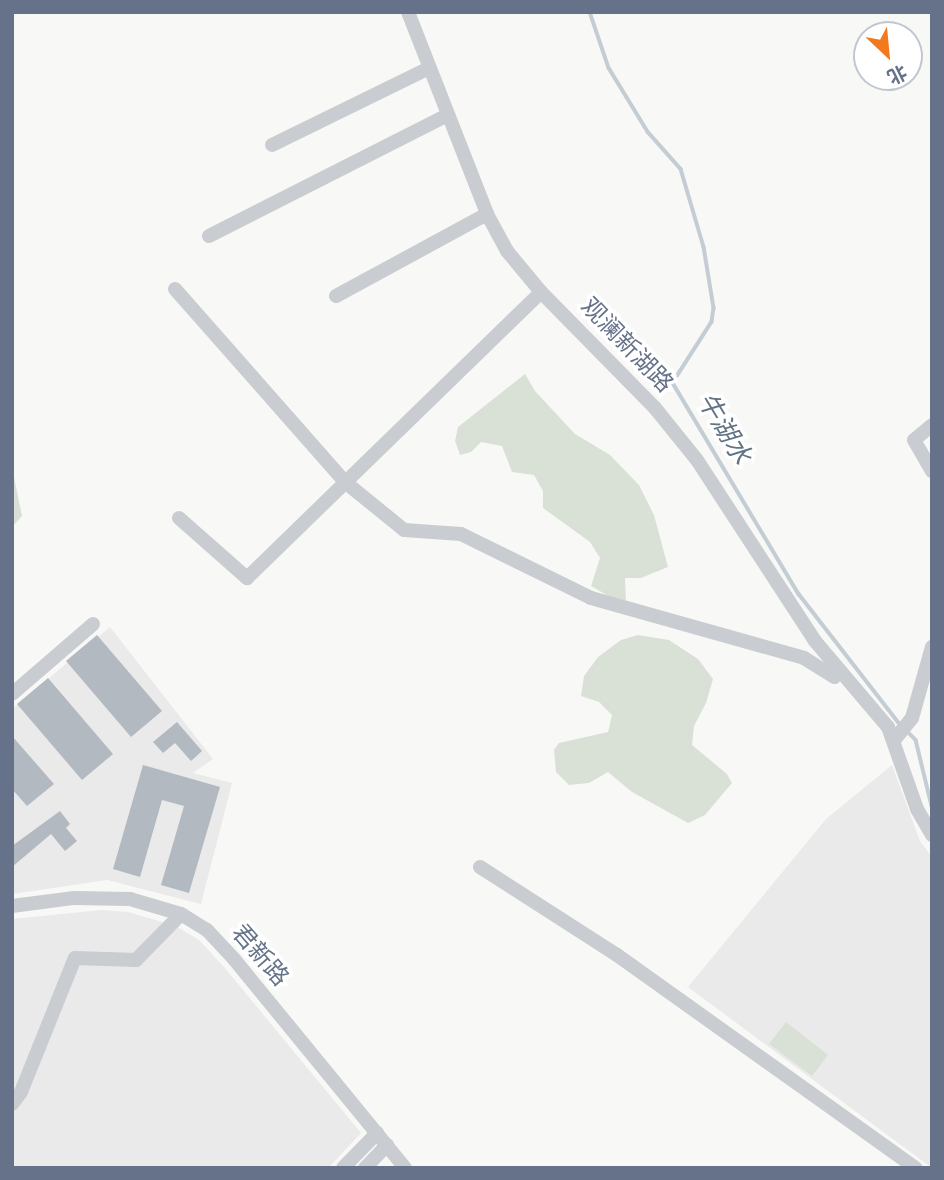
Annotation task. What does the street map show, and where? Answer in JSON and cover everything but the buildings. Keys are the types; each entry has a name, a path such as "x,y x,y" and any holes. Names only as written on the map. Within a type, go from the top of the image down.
{"street":[{"name":"观澜新湖路","path":"408,12 487,214 507,251 541,292 677,434 697,460 815,641 897,736 917,809 932,835"},
{"path":"272,145 429,68"},
{"path":"209,236 447,115"},
{"path":"336,296 487,214"},
{"path":"175,289 345,482 404,530 461,534 591,598 804,658 835,677"},
{"path":"179,517 247,578 541,292"},
{"path":"932,425 914,440 932,471"},
{"path":"12,694 93,624"},
{"path":"897,736 912,718 932,647"},
{"path":"480,867 628,963 916,1168"},
{"name":"君新路","path":"12,906 101,897 130,899 181,914 207,930 234,959 405,1168"},
{"path":"12,1104 21,1092 75,958 136,960 181,914"},
{"path":"343,1168 377,1133"},
{"path":"365,1168 387,1145"}],"shaded area":[{"path":"525,374 535,391 575,434 610,455 639,485 654,515 668,567 641,578 625,578 626,601 610,597 591,586 600,558 590,542 543,508 543,491 534,475 512,472 502,446 481,442 471,452 460,455 455,441 458,427"},
{"path":"12,467 22,516 12,527"},
{"path":"110,627 213,759 193,773 232,783 201,904 107,880 12,894 12,709"},
{"path":"638,635 669,640 698,659 713,679 706,703 694,726 692,745 727,774 732,783 705,815 688,823 632,792 608,772 589,783 569,785 556,772 554,750 559,743 608,732 612,715 599,702 581,696 584,676 598,657 621,640"},
{"path":"892,765 920,841 932,857 932,1168 688,987 826,819"},
{"path":"101,910 128,912 176,926 199,940 224,967 361,1133 328,1168 12,1168 12,919"},
{"path":"786,1022 828,1055 812,1076 769,1044"}],"waterway":[{"name":"牛湖水","path":"590,12 609,68 648,132 681,169 704,247 714,308 712,322 673,383 799,594 900,724"},
{"name":"牛湖水","path":"908,732 916,740 932,806"}]}
